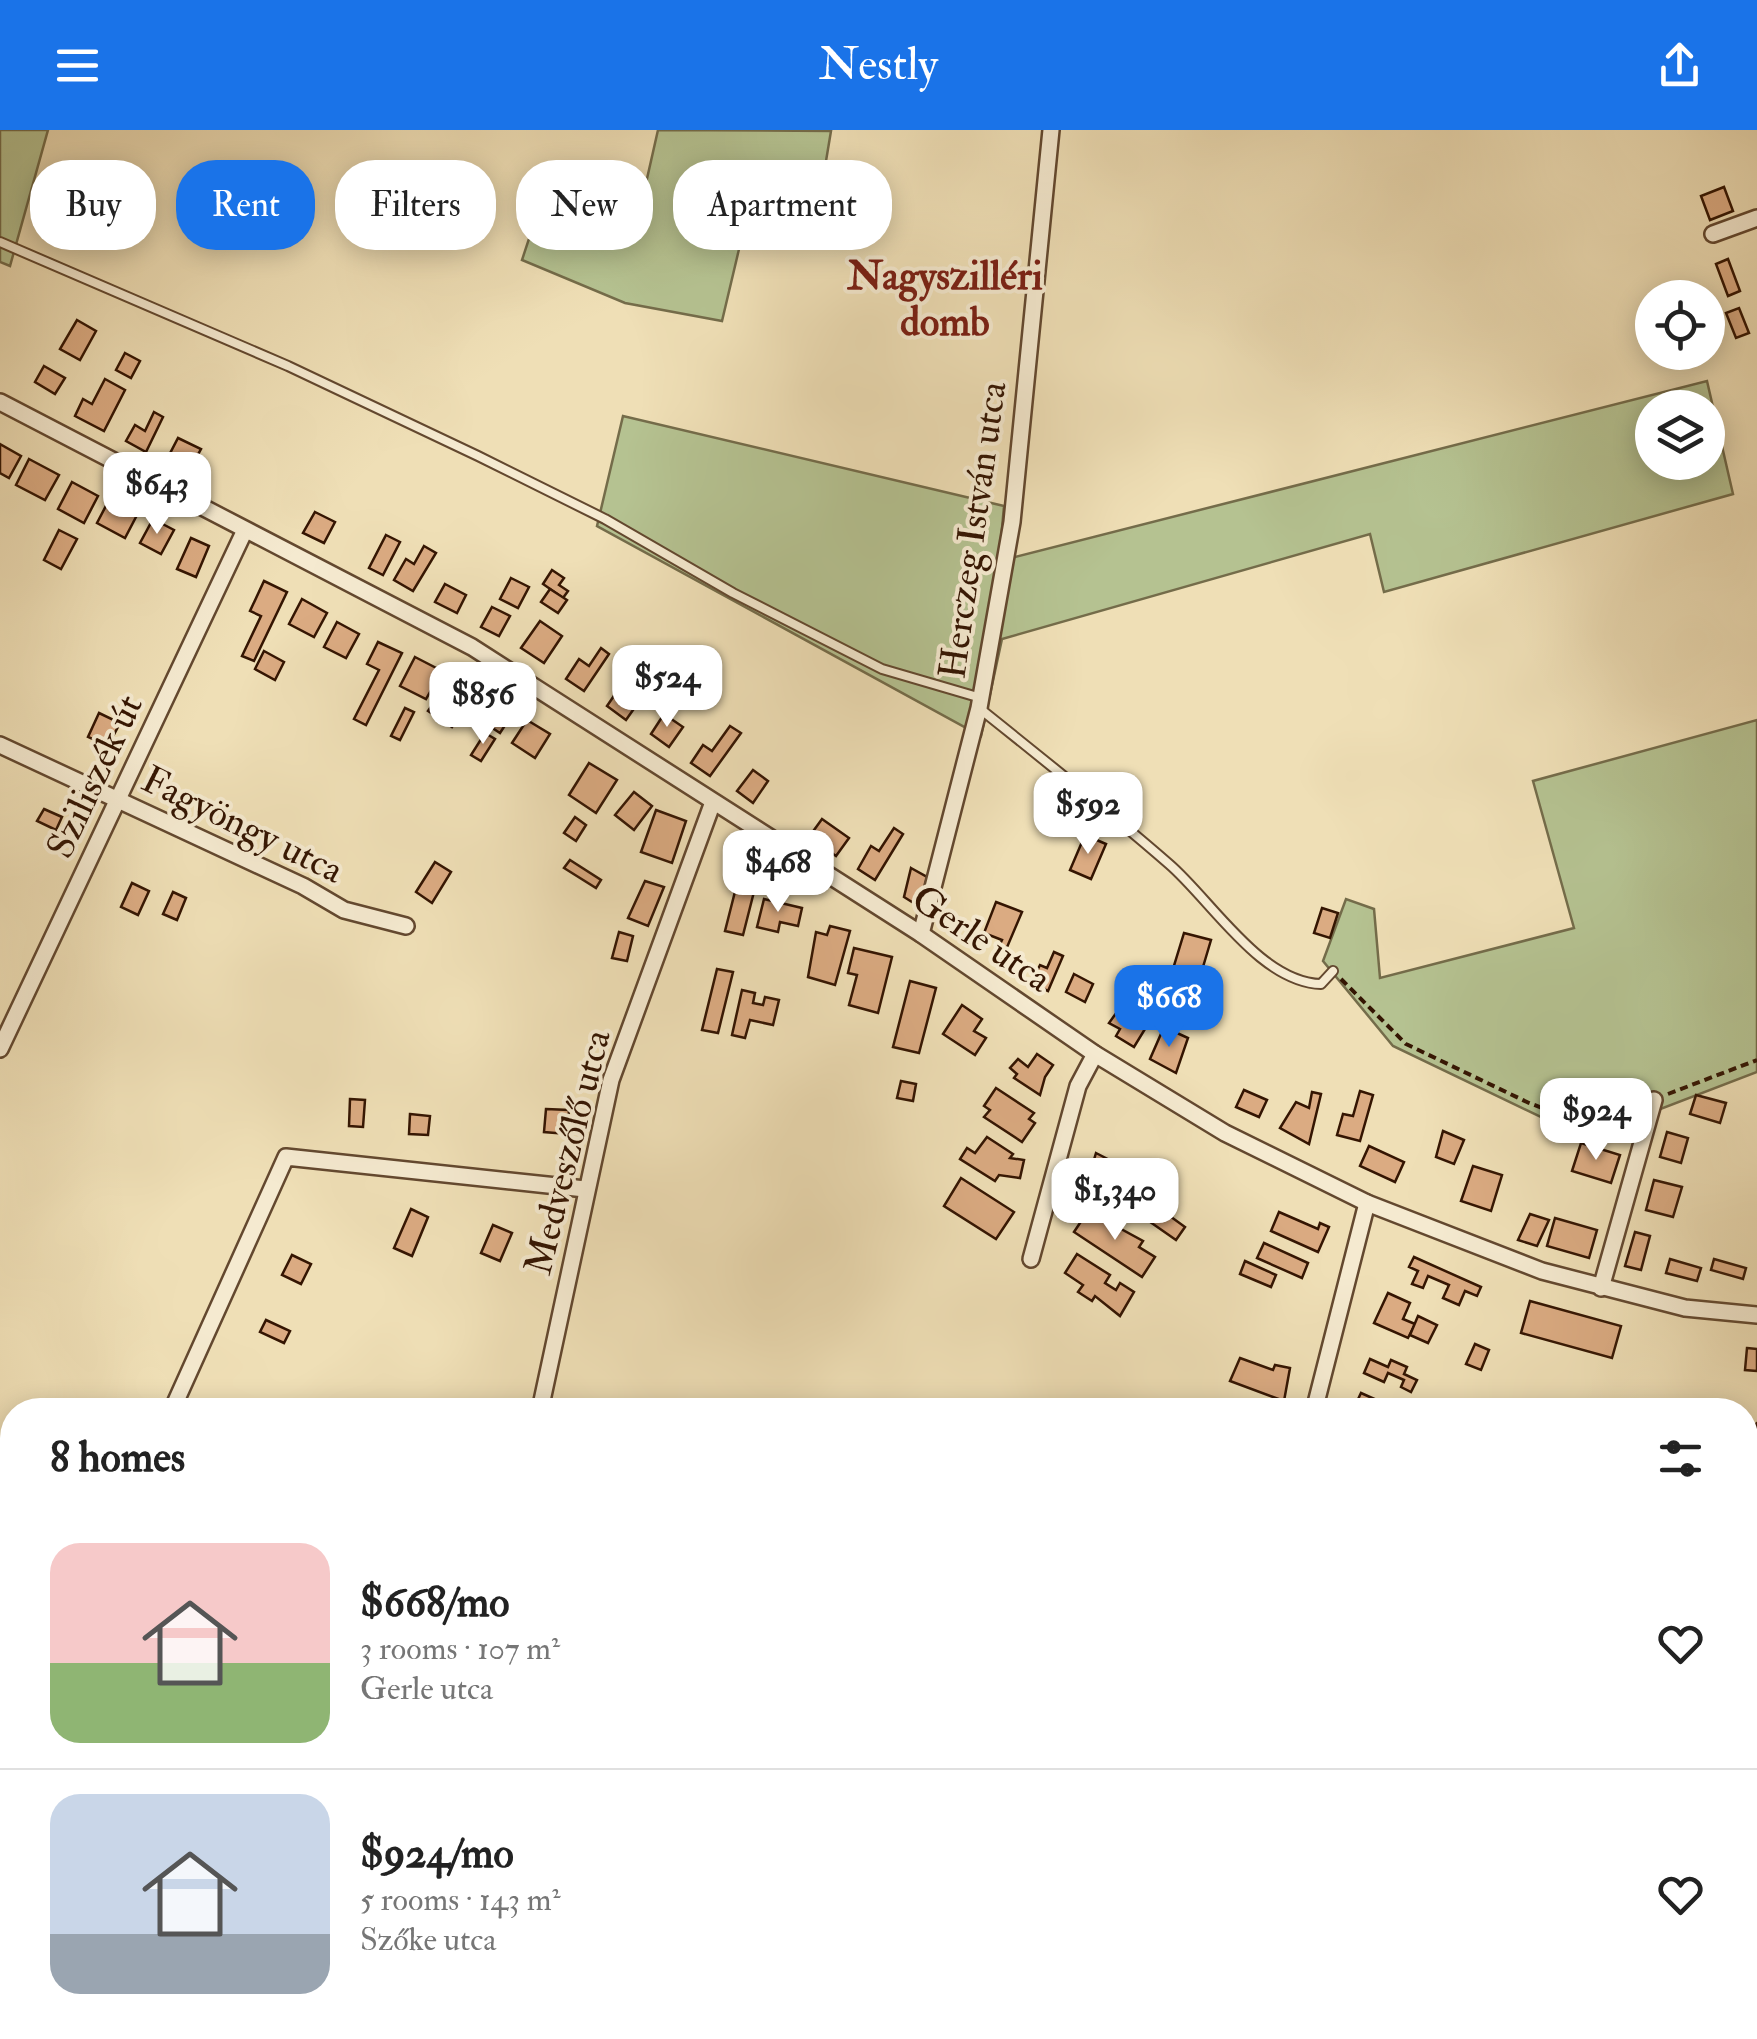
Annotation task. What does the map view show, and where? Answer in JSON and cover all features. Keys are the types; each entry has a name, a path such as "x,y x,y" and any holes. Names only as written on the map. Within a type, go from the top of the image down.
{"street":[{"name":"Herczeg István utca","path":"920,934 980,703 1012,522 1051,130"},
{"path":"1712,234 1757,218"},
{"name":"Gerle utca","path":"0,402 472,647 920,934 1094,1054 1226,1133 1367,1203 1542,1271 1685,1308 1757,1314"},
{"name":"Sziliszék út","path":"0,1049 244,530"},
{"name":"Fagyöngy utca","path":"0,745 303,886 344,910 406,926"},
{"name":"Medveszőlő utca","path":"542,1398 611,1080 713,802"},
{"path":"1031,1259 1078,1086 1094,1054"},
{"path":"1601,1288 1654,1100"},
{"path":"177,1398 286,1157 585,1189"},
{"path":"1317,1398 1367,1203"}],"lane":[{"path":"0,242 288,366 478,456 882,669 980,703 1174,868 1241,940 1304,984 1321,984 1333,971"}],"path":[{"path":"1333,971 1406,1044 1572,1119 1610,1118 1757,1060"}],"green space":[{"path":"0,130 48,130 40,160 30,160 30,194 10,266 0,262"},
{"path":"658,130 831,131 826,160 673,160 673,250 739,250 722,321 625,303 522,260 525,250 653,250 651,160"},
{"path":"1707,381 1709,390 1672,390"},
{"path":"1635,399 1635,480 1725,480 1725,459 1733,494 1384,592 1370,534 1002,639 981,736 597,526 623,416 1004,506 999,561"},
{"path":"1757,720 1757,1072 1611,1128 1566,1129 1393,1046 1323,961 1346,899 1374,909 1380,978 1574,928 1533,781"}],"building":[{"path":"1724,187 1733,211 1710,220 1701,196"},
{"path":"1728,259 1740,291 1728,296 1716,264"},
{"path":"1739,308 1749,333 1736,338 1726,313"},
{"path":"77,320 96,331 80,360 60,349"},
{"path":"125,353 140,361 131,378 116,370"},
{"path":"44,366 65,378 55,394 35,382"},
{"path":"105,379 125,390 104,431 75,416 83,399 92,404"},
{"path":"154,412 163,417 146,452 126,441 135,425 145,431"},
{"path":"178,438 201,449 186,476 164,465"},
{"path":"0,444 21,456 9,478 0,473"},
{"path":"29,459 59,475 45,500 16,485"},
{"path":"72,482 98,496 84,523 58,509"},
{"path":"109,500 137,515 125,538 97,523"},
{"path":"315,512 335,522 324,543 303,533"},
{"path":"153,519 174,530 161,554 140,543"},
{"path":"59,530 77,539 61,569 44,560"},
{"path":"386,535 400,542 383,575 369,568"},
{"path":"191,538 209,546 196,577 177,569"},
{"path":"424,546 436,553 413,591 394,580 406,559 414,564"},
{"path":"552,570 564,578 559,585 568,591 563,598 543,584"},
{"path":"511,578 529,587 518,608 500,599"},
{"path":"264,581 287,592 254,661 242,656 261,616 250,611"},
{"path":"445,584 466,595 457,613 435,602"},
{"path":"550,589 567,600 558,613 541,602"},
{"path":"302,599 327,613 314,637 289,624"},
{"path":"492,607 510,616 499,636 481,627"},
{"path":"540,621 562,636 544,663 521,648"},
{"path":"337,622 359,634 346,658 324,647"},
{"path":"378,642 402,653 366,725 354,719 379,670 367,664"},
{"path":"601,648 609,654 584,691 566,679 579,659 589,666"},
{"path":"264,651 284,662 275,680 255,669"},
{"path":"415,657 442,671 426,699 400,686"},
{"path":"454,674 478,690 452,727 428,711"},
{"path":"620,687 640,700 626,720 607,706"},
{"path":"490,698 513,713 500,733 477,718"},
{"path":"405,708 414,712 400,740 391,736"},
{"path":"99,713 120,723 108,746 88,737"},
{"path":"664,714 683,727 669,747 651,734"},
{"path":"527,720 550,734 535,758 512,743"},
{"path":"730,726 741,733 710,776 691,763 703,745 712,751"},
{"path":"485,733 495,739 481,761 471,755"},
{"path":"589,763 617,780 596,813 569,795"},
{"path":"753,770 768,781 753,803 737,791"},
{"path":"634,792 652,806 634,830 615,815"},
{"path":"44,809 62,817 56,830 37,821"},
{"path":"656,810 686,821 672,863 641,852"},
{"path":"575,817 586,825 576,841 564,833"},
{"path":"822,819 849,838 836,856 809,837"},
{"path":"894,828 903,834 875,880 858,869 871,846 879,851"},
{"path":"1085,835 1106,844 1091,879 1070,870"},
{"path":"570,860 601,880 596,888 564,868"},
{"path":"435,862 451,872 432,903 416,892"},
{"path":"911,868 927,877 920,907 904,897"},
{"path":"740,872 758,876 743,935 725,931"},
{"path":"645,881 664,887 648,926 628,918"},
{"path":"132,883 149,891 138,915 121,907"},
{"path":"173,892 186,898 177,920 163,914"},
{"path":"764,899 802,908 798,926 780,922 778,932 757,927"},
{"path":"996,902 1022,912 1002,959 995,955 1002,940 984,933"},
{"path":"1322,908 1338,913 1330,938 1314,933"},
{"path":"830,926 850,931 835,985 808,977 816,932 827,935"},
{"path":"619,932 633,936 627,961 612,958"},
{"path":"1184,933 1211,940 1200,977 1173,969"},
{"path":"854,948 892,957 878,1013 849,1005 857,975 848,973"},
{"path":"1054,952 1063,956 1048,991 1031,983 1040,965 1047,968"},
{"path":"717,969 733,972 718,1033 702,1030"},
{"path":"1074,974 1093,984 1085,1002 1066,992"},
{"path":"910,981 936,988 919,1053 893,1047"},
{"path":"1137,988 1154,995 1145,1029 1134,1047 1116,1036 1120,1029 1109,1023 1122,1005 1130,1010"},
{"path":"742,990 755,993 753,1003 763,1005 765,997 779,1000 773,1025 750,1020 745,1038 732,1035"},
{"path":"962,1005 982,1019 974,1031 986,1038 975,1055 943,1034"},
{"path":"1164,1027 1188,1038 1176,1073 1150,1059"},
{"path":"1037,1054 1053,1065 1040,1095 1014,1078 1017,1074 1010,1068 1018,1059 1028,1067"},
{"path":"901,1081 916,1084 913,1101 897,1098"},
{"path":"996,1088 1034,1113 1029,1119 1035,1123 1022,1142 984,1117 990,1110 984,1106"},
{"path":"1244,1090 1267,1100 1259,1117 1236,1107"},
{"path":"1360,1091 1373,1095 1360,1141 1337,1135 1343,1114 1353,1116"},
{"path":"1312,1092 1321,1094 1309,1144 1280,1128 1296,1102 1309,1108"},
{"path":"1696,1095 1726,1103 1720,1123 1690,1114"},
{"path":"350,1099 365,1100 363,1127 349,1126"},
{"path":"546,1109 569,1110 567,1134 544,1132"},
{"path":"410,1114 430,1116 428,1135 409,1134"},
{"path":"1443,1131 1464,1140 1454,1164 1436,1157"},
{"path":"1667,1132 1688,1138 1681,1163 1660,1157"},
{"path":"987,1137 1013,1154 1010,1158 1024,1160 1020,1178 999,1175 995,1181 960,1159 967,1148 975,1153"},
{"path":"1581,1143 1620,1155 1611,1183 1572,1171"},
{"path":"1369,1146 1404,1162 1395,1182 1360,1166"},
{"path":"1096,1153 1121,1166 1117,1183 1131,1193 1122,1205 1087,1183"},
{"path":"1473,1166 1502,1175 1491,1211 1461,1201"},
{"path":"961,1178 1014,1212 996,1239 944,1206"},
{"path":"1654,1180 1682,1187 1673,1217 1646,1210"},
{"path":"1152,1204 1169,1211 1167,1214 1185,1227 1176,1240 1143,1217"},
{"path":"411,1209 428,1217 412,1256 394,1248"},
{"path":"1088,1211 1143,1241 1139,1247 1155,1257 1142,1277 1074,1232"},
{"path":"1279,1212 1318,1229 1320,1223 1329,1227 1318,1252 1271,1231"},
{"path":"1530,1214 1549,1220 1537,1246 1518,1240"},
{"path":"1555,1218 1597,1230 1589,1258 1547,1246"},
{"path":"493,1225 512,1233 500,1261 481,1253"},
{"path":"1635,1232 1650,1236 1641,1270 1625,1266"},
{"path":"1264,1243 1308,1263 1302,1278 1257,1258"},
{"path":"1077,1254 1110,1275 1105,1283 1116,1290 1120,1283 1134,1292 1120,1316 1095,1296 1092,1301 1078,1292 1083,1285 1065,1273"},
{"path":"292,1255 311,1264 301,1284 282,1275"},
{"path":"1414,1257 1481,1287 1477,1296 1465,1291 1459,1305 1443,1298 1449,1285 1428,1276 1423,1288 1412,1284 1418,1271 1409,1267"},
{"path":"1670,1259 1701,1268 1697,1281 1666,1273"},
{"path":"1714,1259 1746,1268 1743,1279 1711,1270"},
{"path":"1245,1261 1276,1275 1271,1287 1240,1274"},
{"path":"1388,1293 1410,1303 1403,1319 1415,1324 1408,1338 1374,1323"},
{"path":"1530,1301 1621,1326 1612,1358 1521,1333"},
{"path":"1418,1316 1437,1325 1428,1343 1410,1335"},
{"path":"266,1320 290,1331 284,1343 260,1332"},
{"path":"1475,1344 1489,1350 1481,1370 1466,1364"},
{"path":"1747,1348 1757,1349 1757,1371 1745,1370"},
{"path":"1240,1358 1273,1370 1275,1365 1290,1368 1285,1398 1230,1381"},
{"path":"1370,1359 1388,1367 1391,1360 1407,1367 1404,1374 1417,1380 1411,1392 1401,1387 1404,1380 1388,1373 1384,1382 1364,1373"}],"district":[{"name":"Nagyszilléri domb","path":"945,298"}]}
